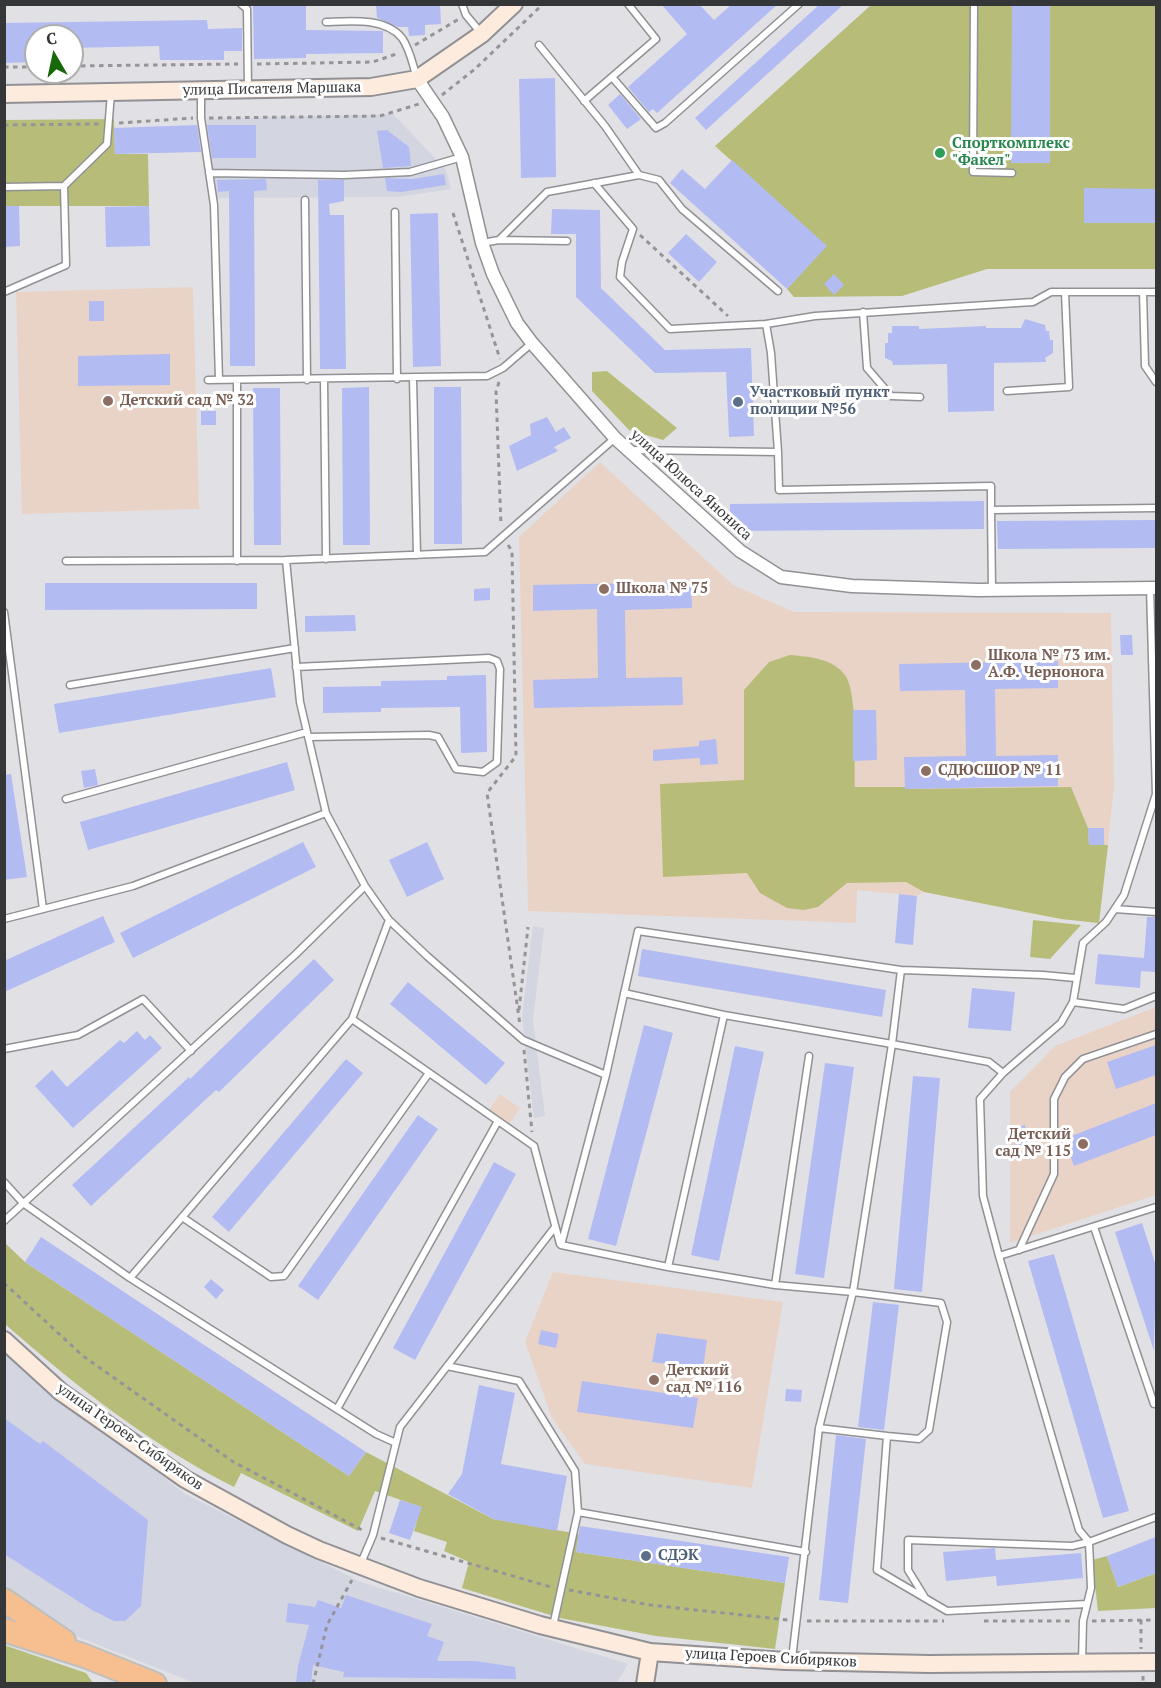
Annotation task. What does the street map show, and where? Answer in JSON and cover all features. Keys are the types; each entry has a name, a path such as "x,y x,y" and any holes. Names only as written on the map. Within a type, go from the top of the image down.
{"highway":[{"path":"4,1600 116,1675 155,1683"},
{"path":"4,1630 85,1656"}],"street":[{"name":"улица Писателя Маршака","path":"4,94 371,87 417,79 482,34 514,4"},
{"name":"улица Юлюса Янониса","path":"417,79 432,100 462,157 483,243 504,299 532,343 615,438 740,551 781,577 852,586 992,590 1153,588"},
{"name":"улица Героев-Сибиряков","path":"4,1340 61,1392 185,1479 287,1535 396,1580"},
{"name":"улица Героев Сибиряков","path":"396,1580 553,1628 650,1653 791,1661 1156,1662"},
{"path":"645,1683 650,1653"}],"lane":[{"path":"242,4 247,9 248,89"},
{"path":"462,4 466,15 482,34"},
{"path":"584,101 656,39 627,4"},
{"path":"612,77 656,128 665,123 799,4"},
{"path":"974,4 973,172 1012,173"},
{"path":"326,22 359,21 389,27 402,38 417,79"},
{"path":"538,45 584,101 639,175"},
{"path":"201,90 201,118 214,205 219,380"},
{"path":"4,187 64,186 107,144 111,93"},
{"path":"209,173 344,175 410,172 462,157"},
{"path":"499,240 547,192 639,175 658,180 682,209 778,291"},
{"path":"594,183 633,229 622,262 620,277 670,329 766,324 815,316 863,312 1033,302 1051,292 1156,292"},
{"path":"4,292 66,265 64,186"},
{"path":"305,200 307,380"},
{"path":"395,212 397,379"},
{"path":"483,243 499,240 567,241"},
{"path":"1007,391 1069,387 1065,292"},
{"path":"1143,292 1145,366 1156,382"},
{"path":"863,312 867,368 891,396 920,397"},
{"path":"766,324 771,353 779,490 991,486 992,590"},
{"path":"208,380 413,379 487,376 503,368 532,343"},
{"path":"324,379 326,559"},
{"path":"413,379 417,555"},
{"path":"237,380 237,561"},
{"path":"66,561 286,561 485,552 615,438"},
{"path":"630,450 778,452"},
{"path":"991,510 1156,508"},
{"path":"286,561 300,702 307,735 326,813 364,886 389,920 523,1040 606,1075"},
{"path":"1082,1663 1083,1621 1091,1588 1089,1542 1079,1530 982,1196 980,1100 1003,1073 1061,1023 1072,1002 1083,943 1106,922 1124,895 1156,795 1153,588"},
{"path":"4,612 43,909"},
{"path":"70,685 294,648"},
{"path":"66,799 307,735 429,735 438,737 456,769 483,772 497,762 500,669 497,661 489,658 296,667"},
{"path":"4,919 133,886 326,813"},
{"path":"4,1221 191,1051 364,886"},
{"path":"1115,909 1156,912"},
{"path":"130,1278 352,1019 389,920"},
{"path":"561,1245 606,1075 638,931 901,970 1075,978"},
{"path":"791,1661 819,1428 853,1292 892,1044 901,970"},
{"path":"624,993 724,1015 989,1062 1003,1073"},
{"path":"1072,1002 1124,1009 1156,996"},
{"path":"4,1049 78,1035 143,999 191,1051"},
{"path":"668,1267 724,1015"},
{"path":"352,1019 534,1146 561,1245"},
{"path":"1019,1250 1054,1174 1054,1099 1065,1077 1083,1059 1156,1034"},
{"path":"775,1285 809,1056"},
{"path":"182,1218 271,1277 284,1276 429,1073"},
{"path":"337,1409 498,1121"},
{"path":"4,1182 23,1203 130,1278 376,1434 396,1443"},
{"path":"999,1256 1156,1207"},
{"path":"360,1566 373,1535 400,1427 555,1227"},
{"path":"1094,1227 1154,1404"},
{"path":"561,1245 668,1267 775,1285 941,1303 947,1322 929,1430 919,1439 819,1428"},
{"path":"447,1366 519,1381 575,1471 578,1512 553,1628"},
{"path":"887,1436 877,1570 947,1611 1087,1604"},
{"path":"578,1512 806,1551"},
{"path":"926,1599 908,1570 908,1540 1072,1546 1156,1517"}],"path":[{"path":"4,125 108,124 201,118 380,116 432,100 450,91 543,4"},
{"path":"408,50 466,15"},
{"path":"4,67 24,67"},
{"path":"633,229 738,326"},
{"path":"518,1015 528,927"},
{"path":"4,1283 84,1356 232,1461 373,1535 477,1568 561,1589 650,1605 796,1621 954,1621"},
{"path":"314,1683 327,1625 360,1566"},
{"path":"977,1621 1156,1620"}],"shaded area":[{"path":"393,114 446,170 451,189 398,197 216,198 207,119"},
{"name":"Детский сад № 32","path":"193,287 199,509 22,514 16,292"},
{"path":"600,462 733,585 794,612 1111,613 1114,788 1099,923 1061,919 924,892 917,896 857,890 856,923 528,911 519,537"},
{"path":"533,926 544,928 533,1020 545,1116 534,1118 522,1017"},
{"name":"Детский сад № 115","path":"1156,1007 1156,1195 1010,1243 1010,1092 1055,1046"},
{"path":"500,1094 520,1108 510,1123 489,1110"},
{"name":"Детский сад № 116","path":"553,1272 783,1302 752,1488 585,1464 552,1418 525,1342"},
{"path":"4,1352 185,1494 361,1582 628,1664 616,1684 195,1683 76,1636 5,1587"}],"green space":[{"name":"Спорткомплекс \"Факел\"","path":"871,5 1156,5 1156,269 987,269 902,296 794,297 787,289 826,246 715,146"},
{"path":"114,119 115,154 148,154 149,206 5,206 4,120"},
{"path":"607,371 677,428 663,440 629,430 592,391 592,372"},
{"path":"790,655 827,662 840,669 845,675 852,696 854,712 855,787 905,787 905,789 1071,787 1088,828 1089,845 1108,845 1099,923 1061,919 924,892 906,882 847,883 818,907 804,910 787,908 760,893 747,873 663,877 660,784 744,780 744,690 769,662"},
{"path":"1033,920 1081,925 1050,959 1030,957"},
{"path":"4,1242 25,1262 349,1476 366,1452 493,1519 579,1534 576,1552 785,1583 775,1649 656,1636 560,1618 462,1588 469,1562 444,1551 447,1542 414,1531 421,1507 375,1491 358,1531 241,1473 234,1487 203,1471 114,1413 5,1324"},
{"path":"1107,1556 1118,1587 1156,1573 1156,1608 1098,1611 1092,1560"},
{"path":"4,1645 86,1673 93,1683 5,1683"}],"building":[{"path":"253,4 306,4 306,30 383,31 383,53 306,54 306,58 254,59"},
{"path":"376,4 440,4 441,24 425,25 425,35 409,36 408,27 398,27 377,18"},
{"path":"661,4 699,4 714,20 732,4 778,4 657,113 653,109 649,112 628,87 687,34"},
{"path":"820,4 844,4 706,130 695,118"},
{"path":"1012,4 1050,4 1050,163 1011,163"},
{"path":"207,20 208,29 242,28 242,51 224,51 224,60 160,60 159,46 84,48 84,24 24,24 24,62 4,63 4,23"},
{"path":"555,78 556,177 521,178 519,79"},
{"path":"620,94 641,119 627,129 608,105"},
{"path":"197,125 201,152 115,154 114,128"},
{"path":"207,125 256,125 256,158 212,158"},
{"path":"387,130 409,147 411,166 383,168 377,131"},
{"path":"732,160 827,246 787,289 670,183 682,169 705,189"},
{"path":"444,174 446,185 401,192 387,191 385,178 412,179"},
{"path":"266,179 267,190 254,191 255,366 230,366 229,191 218,192 217,180"},
{"path":"318,180 344,180 344,201 329,204 330,215 344,215 346,369 320,369"},
{"path":"1084,188 1156,189 1156,223 1084,223"},
{"path":"4,206 19,206 20,246 4,247"},
{"path":"149,206 150,246 106,247 105,207"},
{"path":"552,209 600,210 601,288 665,350 751,348 754,436 729,437 726,372 655,373 576,297 576,234 551,234"},
{"path":"438,213 441,366 413,367 410,214"},
{"path":"686,234 717,262 699,282 668,253"},
{"path":"834,274 844,285 834,295 824,284"},
{"path":"89,301 104,301 104,321 89,321"},
{"path":"1025,319 1045,325 1046,331 1049,331 1050,340 1053,340 1053,353 1045,358 1046,362 994,363 994,411 948,412 947,364 893,365 892,361 885,358 885,343 888,343 888,333 892,333 892,326 919,326 919,329 986,326 986,328 1021,328"},
{"path":"170,354 170,385 78,386 78,356"},
{"path":"369,387 370,545 343,545 342,388"},
{"path":"434,387 461,387 462,544 434,544"},
{"path":"253,388 280,388 281,545 254,545"},
{"path":"201,411 216,411 216,425 201,425"},
{"path":"547,417 556,432 564,427 571,438 554,447 558,451 517,471 509,446 531,435 530,424"},
{"path":"984,501 984,529 730,531 730,504"},
{"path":"1156,520 1156,548 998,549 997,521"},
{"path":"691,582 692,608 625,610 626,678 682,677 683,705 534,708 533,680 598,678 597,609 533,611 533,585"},
{"path":"45,583 257,583 257,609 45,610"},
{"path":"490,588 490,600 474,601 474,589"},
{"path":"355,615 356,631 305,632 305,616"},
{"path":"1120,635 1132,635 1133,655 1121,655"},
{"path":"1058,661 1058,688 995,689 996,756 1058,755 1058,786 905,789 904,757 966,756 965,690 900,691 899,664"},
{"path":"271,668 276,697 59,733 54,704"},
{"path":"486,675 487,752 461,753 460,707 381,708 381,712 323,713 323,687 381,686 381,681 447,680 447,676"},
{"path":"853,710 876,710 877,760 853,761"},
{"path":"716,739 718,764 700,765 700,758 653,761 653,750 699,746 699,741"},
{"path":"287,762 295,790 88,850 80,822"},
{"path":"95,769 98,785 84,788 81,771"},
{"path":"11,774 27,877 4,880 4,775"},
{"path":"1088,828 1104,828 1104,845 1089,845"},
{"path":"303,842 316,867 133,958 120,933"},
{"path":"427,842 444,879 407,897 389,860"},
{"path":"899,894 917,896 913,945 895,943"},
{"path":"103,916 115,942 4,992 4,961"},
{"path":"1147,917 1156,917 1156,972 1141,971 1140,988 1095,984 1098,954 1144,958"},
{"path":"642,949 886,990 882,1017 638,976"},
{"path":"314,959 334,980 219,1092 216,1090 91,1206 72,1185 189,1077 190,1079"},
{"path":"408,982 505,1063 486,1085 390,1004"},
{"path":"972,988 1015,992 1011,1031 968,1028"},
{"path":"644,1025 673,1033 616,1246 588,1239"},
{"path":"137,1031 145,1040 150,1035 162,1048 73,1128 35,1086 52,1070 67,1087 120,1040 124,1043"},
{"path":"1156,1045 1156,1075 1116,1089 1107,1062"},
{"path":"735,1046 764,1052 719,1261 691,1255"},
{"path":"346,1059 363,1073 229,1232 212,1217"},
{"path":"825,1063 854,1067 824,1278 795,1274"},
{"path":"913,1076 940,1078 922,1292 894,1289"},
{"path":"1156,1103 1156,1135 1074,1166 1064,1139"},
{"path":"418,1115 438,1129 318,1300 298,1286"},
{"path":"1025,1125 1029,1145 1016,1147 1012,1128"},
{"path":"494,1162 516,1174 415,1360 393,1348"},
{"path":"1142,1223 1156,1266 1154,1351 1115,1232"},
{"path":"41,1237 366,1452 349,1476 25,1262"},
{"path":"1054,1254 1129,1511 1103,1518 1028,1261"},
{"path":"211,1279 224,1290 216,1299 204,1287"},
{"path":"873,1302 899,1305 884,1430 858,1427"},
{"path":"541,1330 559,1334 556,1348 538,1344"},
{"path":"657,1333 707,1340 703,1369 652,1362"},
{"path":"582,1381 698,1398 693,1428 577,1412"},
{"path":"479,1385 515,1393 501,1464 567,1476 557,1531 493,1519 448,1494 462,1474"},
{"path":"786,1389 802,1390 801,1402 785,1401"},
{"path":"4,1418 40,1444 43,1441 148,1520 141,1606 125,1621 114,1621 92,1610 4,1554"},
{"path":"836,1435 866,1439 848,1603 819,1600"},
{"path":"400,1500 422,1507 410,1540 389,1533"},
{"path":"580,1526 789,1557 785,1583 576,1552"},
{"path":"1156,1537 1156,1573 1118,1587 1107,1556"},
{"path":"995,1548 996,1560 1081,1553 1083,1578 997,1586 996,1576 946,1581 943,1552"},
{"path":"346,1595 432,1624 427,1636 444,1642 437,1661 476,1661 515,1667 516,1679 343,1677 344,1672 313,1665 311,1683 296,1683 309,1625 286,1622 288,1603 315,1607 318,1600 341,1608"}],"place":[{"name":"Спорткомплекс \"Факел\"","path":"940,153"},
{"name":"Детский сад № 32","path":"108,401"},
{"name":"Участковый пункт полиции №56","path":"738,402"},
{"name":"Школа № 75","path":"604,589"},
{"name":"Школа № 73 им. А.Ф. Чернонога","path":"976,665"},
{"name":"СДЮСШОР № 11","path":"926,771"},
{"name":"Детский сад № 115","path":"1083,1144"},
{"name":"Детский сад № 116","path":"654,1380"},
{"name":"СДЭК","path":"646,1556"}]}
